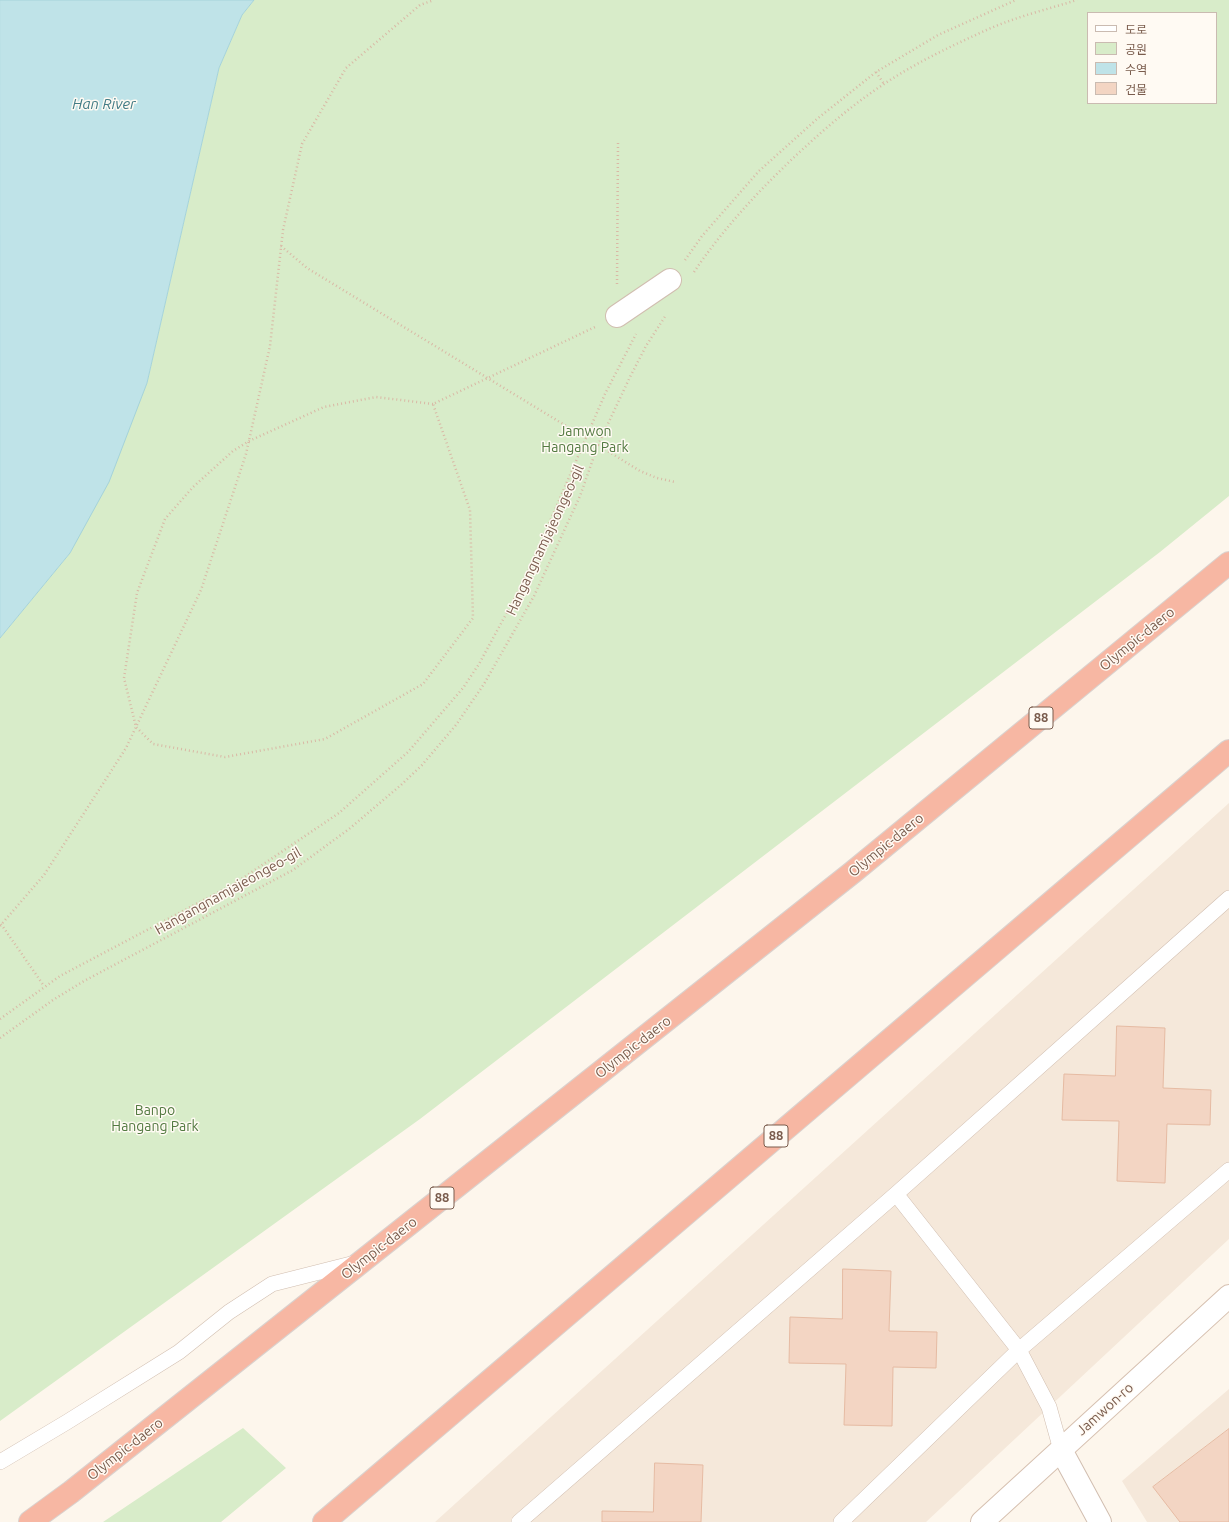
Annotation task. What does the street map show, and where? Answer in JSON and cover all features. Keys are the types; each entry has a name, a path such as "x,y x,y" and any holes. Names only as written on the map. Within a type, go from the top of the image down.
{"highway":[{"name":"Olympic-daero","path":"30,1522 71,1492 853,872 1229,563"},
{"name":"88","path":"324,1522 1229,751"}],"main road":[{"path":"617,316 670,280"},
{"name":"Jamwon-ro","path":"982,1522 1229,1296"},
{"path":"1061,1450 1100,1522"}],"lane":[{"path":"519,1522 896,1194 1229,898"},
{"path":"842,1522 1019,1350 1229,1170"},
{"path":"896,1194 1019,1350 1049,1407 1061,1450"},
{"path":"0,1462 179,1352 229,1312 272,1284 362,1261"}],"path":[{"path":"44,986 1,925 44,875 126,748 201,590 249,441 270,346 283,230 302,144 346,68 420,5 434,0"},
{"path":"670,280 702,236 759,171 817,119 876,72 938,35 1016,0"},
{"path":"694,274 729,225 758,192 825,129 853,106 884,84 917,64 981,32 1012,20 1077,0"},
{"path":"876,72 884,84"},
{"path":"433,404 470,510 473,618 423,684 325,739 225,757 153,744 136,727 124,678 137,593 165,519 192,487 233,451 249,441 324,407 376,397 433,404 617,316 618,143"},
{"path":"281,246 307,268 586,438"},
{"name":"Hangangnamjajeongeo-gil","path":"0,1038 53,1000 84,981 293,870 349,829 422,766 456,725 484,684 534,596 580,496 598,445 646,346 667,313"},
{"name":"Hangangnamjajeongeo-gil","path":"0,1019 60,976 234,884 339,813 408,752 463,688 479,664 517,594 605,394 637,333"},
{"path":"598,445 640,472 675,482"}],"shaded area":[{"path":"1229,803 1229,1239 926,1522 435,1522"},
{"path":"1229,1389 1229,1522 1147,1522 1122,1481"}],"green space":[{"name":"Jamwon Hangang Park","path":"254,0 1229,0 1229,496 1160,552 420,1119 0,1421 0,638 70,553 147,383 219,68 242,15"},
{"path":"243,1428 286,1468 221,1522 103,1522"}],"water":[{"name":"Han River","path":"0,0 254,0 242,15 219,68 147,383 109,482 70,553 0,638"}],"building":[{"path":"1117,1026 1165,1028 1163,1088 1211,1090 1210,1125 1167,1124 1165,1183 1117,1181 1119,1121 1062,1120 1064,1074 1115,1076"},
{"path":"843,1269 891,1271 889,1331 937,1332 936,1368 893,1367 892,1426 844,1425 846,1364 789,1363 790,1317 842,1319"},
{"path":"1229,1429 1229,1522 1180,1522 1153,1487"},
{"path":"655,1463 703,1465 701,1522 602,1522 602,1511 653,1512"}],"park label":[{"name":"Banpo Hangang Park","path":"155,1118"}]}
